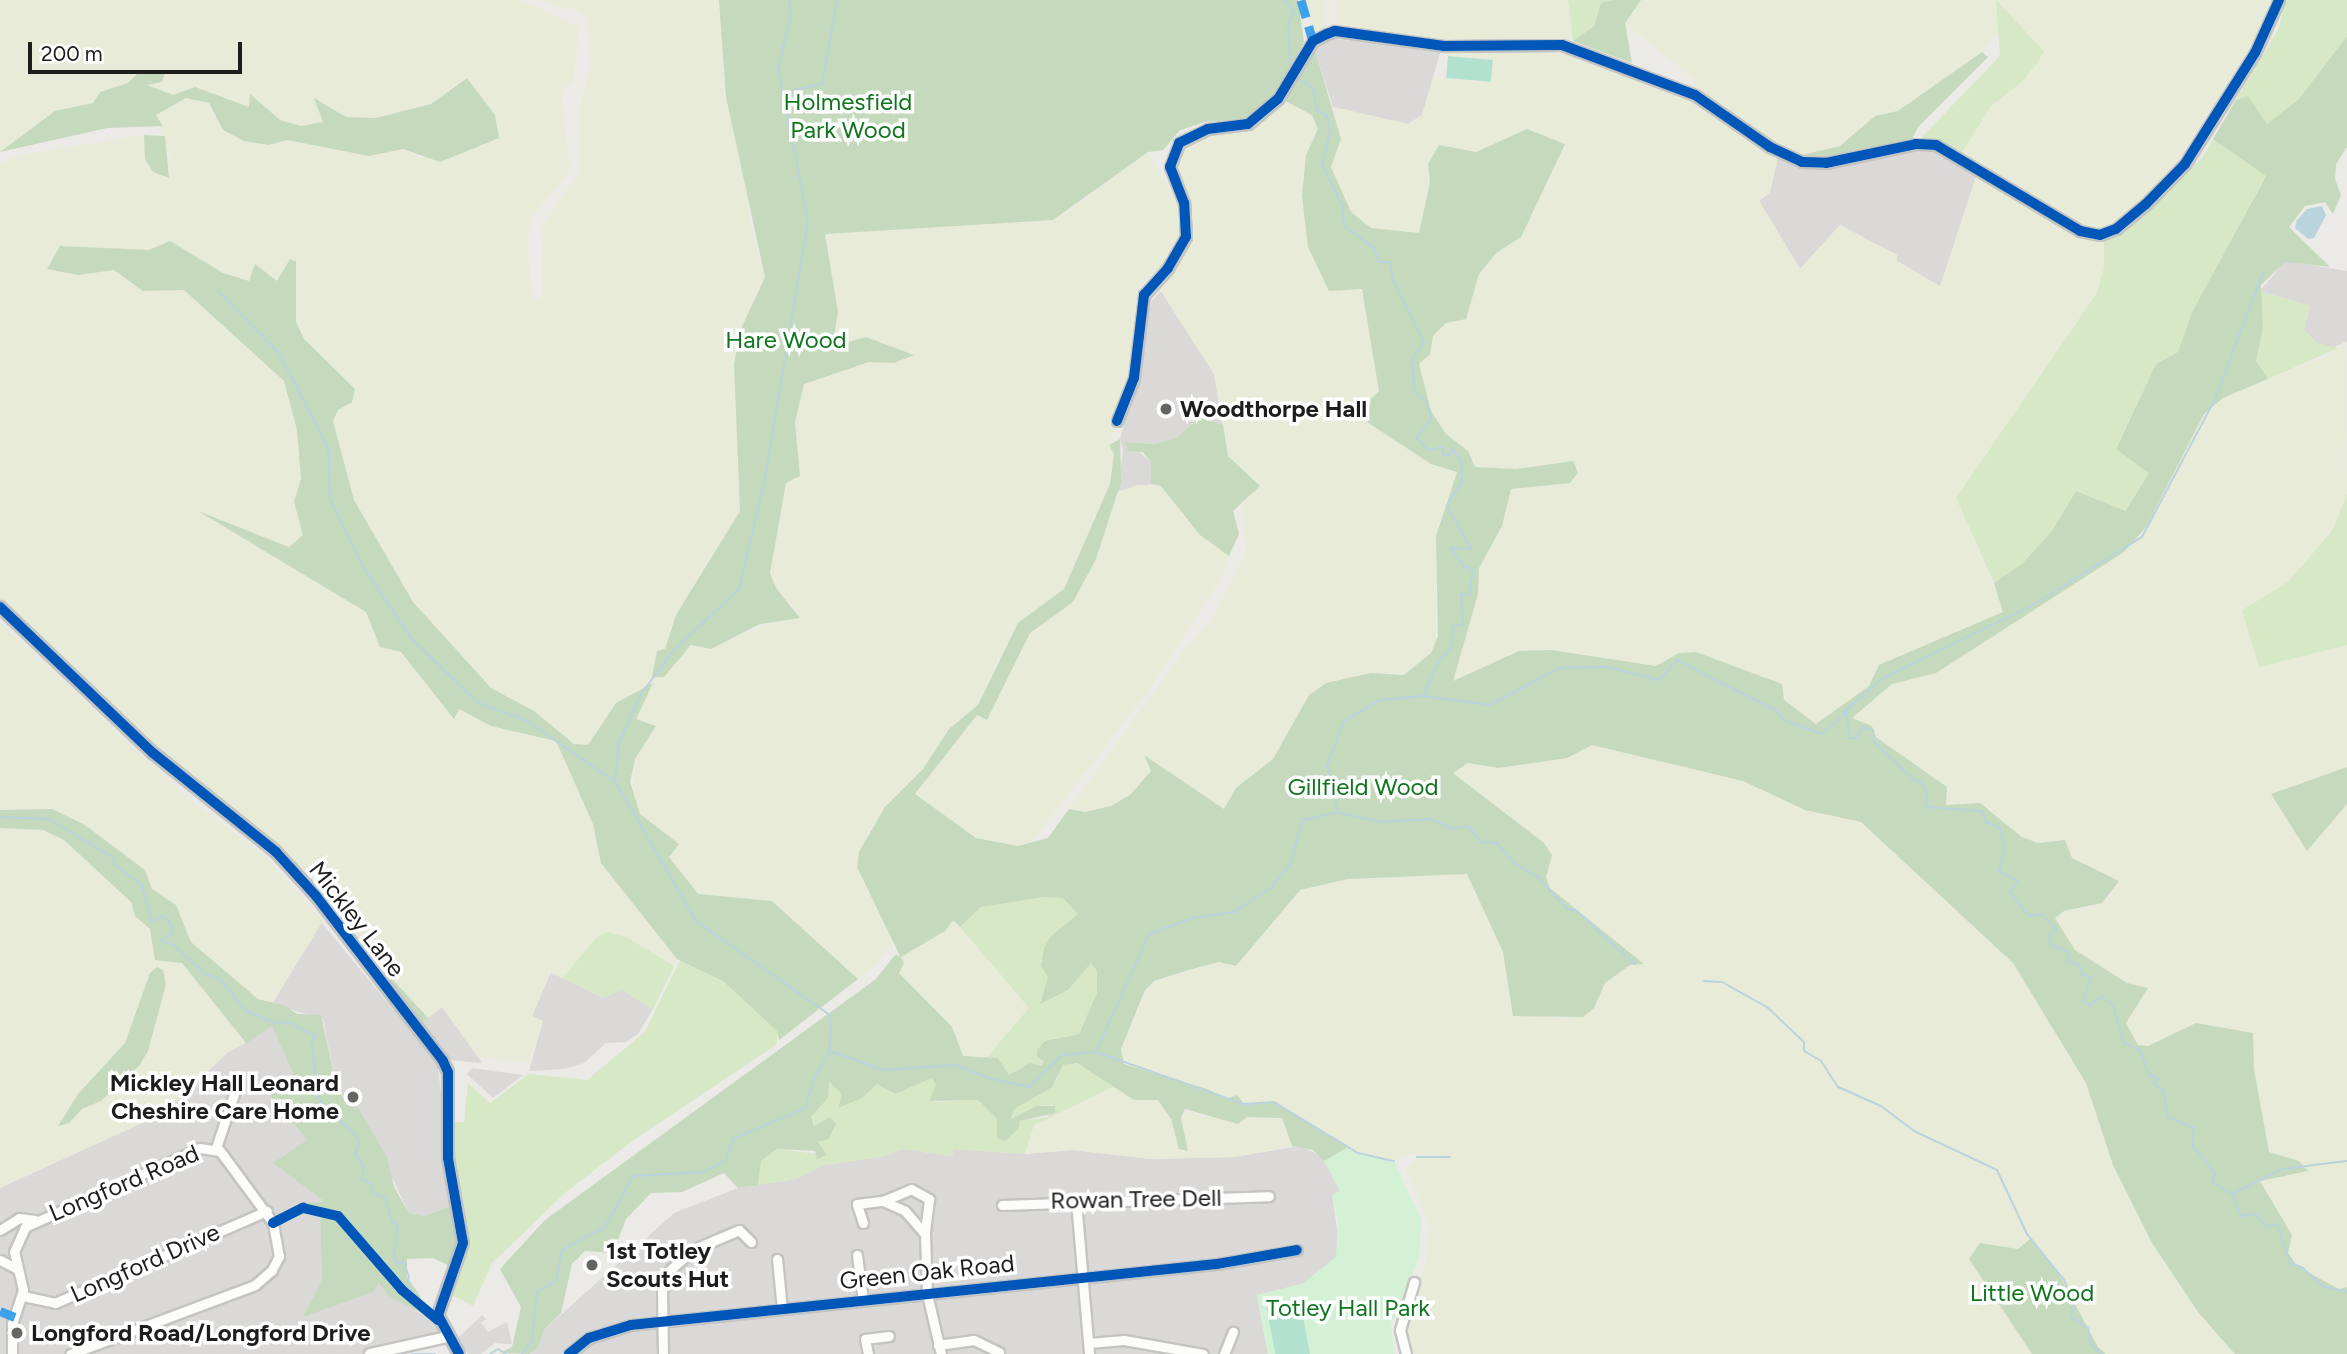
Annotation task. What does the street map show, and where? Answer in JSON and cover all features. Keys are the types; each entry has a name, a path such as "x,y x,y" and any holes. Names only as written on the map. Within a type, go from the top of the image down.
{"street":[{"path":"1118,421 1134,378 1144,295 1168,268 1186,236 1184,203 1170,167 1179,143 1208,129 1248,124 1278,99 1313,41 1327,34 1444,46 1562,45 1695,95 1770,147 1802,162 1825,163 1916,144 1936,145 2080,231 2100,235 2116,229 2145,205 2185,164 2255,53 2279,0"},
{"name":"Mickley Lane","path":"0,607 153,753 276,852 443,1061 448,1072 448,1158 463,1242 439,1309 447,1337 459,1354"},
{"path":"216,1148 234,1094"},
{"name":"Longford Road","path":"23,1296 14,1252 20,1235 36,1220 200,1148 216,1148 267,1210"},
{"path":"863,1223 857,1204 883,1200 911,1189 929,1199 925,1234 927,1294 939,1350 974,1340 999,1352"},
{"name":"Rowan Tree Dell","path":"1002,1205 1269,1196"},
{"path":"883,1200 905,1211 925,1234"},
{"path":"1076,1202 1090,1354"},
{"path":"70,1354 265,1279 279,1256 267,1210"},
{"name":"Longford Drive","path":"23,1296 55,1303 267,1210"},
{"name":"Longford Road","path":"0,1230 19,1218 36,1220"},
{"path":"663,1354 665,1281 683,1256 738,1230 751,1242"},
{"name":"Green Oak Road","path":"569,1354 600,1334 631,1325 1084,1275 1217,1264 1297,1250"},
{"path":"857,1255 863,1300"},
{"path":"777,1259 782,1309"},
{"path":"0,1260 16,1268"},
{"path":"1406,1354 1400,1331 1414,1282"},
{"path":"12,1354 12,1324 23,1296"},
{"path":"1224,1354 1233,1332"},
{"path":"868,1354 865,1339 889,1336"},
{"path":"373,1353 447,1337"},
{"path":"1089,1343 1124,1340 1203,1354"}],"shaded area":[{"path":"1324,38 1441,50 1422,115 1408,124 1333,107 1315,50"},
{"path":"1918,148 1932,149 1977,174 1940,287 1897,261 1897,255 1840,225 1800,269 1759,201 1770,192 1778,156 1814,169"},
{"path":"2285,261 2347,271 2347,342 2332,348 2317,343 2304,330 2310,306 2260,291"},
{"path":"1161,291 1214,374 1223,425 1201,417 1176,438 1155,444 1127,442 1151,462 1151,484 1117,492 1123,451 1120,439 1138,378 1146,319 1152,300"},
{"path":"321,922 411,1031 442,1006 482,1063 437,1059 454,1205 424,1216 409,1213 363,1118 337,1090 323,1019 272,1004"},
{"path":"551,972 603,998 622,990 653,1009 638,1034 626,1042 606,1043 584,1063 565,1069 529,1071 543,1021 532,1016"},
{"path":"272,1025 293,1073 270,1095 307,1140 274,1163 325,1202 281,1222 306,1214 320,1215 322,1280 304,1316 372,1292 379,1283 417,1312 438,1320 447,1337 370,1354 0,1354 0,1188 164,1113 228,1052"},
{"path":"472,1068 523,1075 493,1098 467,1074"},
{"path":"1300,1146 1319,1155 1334,1174 1340,1192 1332,1195 1339,1243 1336,1257 1319,1274 1302,1284 1257,1295 1268,1354 531,1354 544,1330 674,1213 738,1188 796,1179 824,1165 885,1156 901,1149 952,1156 953,1149 1025,1154 1072,1150 1151,1159 1235,1157"},
{"path":"482,1315 486,1319 481,1323 488,1332 507,1322 512,1344 495,1343 481,1354 468,1354 457,1339"}],"green space":[{"path":"0,0 520,0 579,27 573,82 561,91 570,171 531,218 527,241 532,298 542,300 541,227 579,173 579,112 589,71 589,37 588,20 579,11 535,0 719,0 752,235 765,277 754,296 738,418 740,511 676,615 665,649 657,651 652,677 664,677 691,645 711,649 797,610 776,588 770,573 786,483 800,476 795,422 804,384 869,361 894,363 913,355 866,337 832,347 838,312 825,234 1064,215 1148,152 1180,207 1182,237 1168,260 1138,287 1131,379 1109,445 1114,454 1110,484 1064,589 995,663 990,685 978,705 949,729 923,769 869,830 857,867 894,943 875,965 858,979 772,901 697,894 669,857 678,843 640,814 632,798 635,759 656,726 635,720 653,683 600,725 588,745 574,744 534,711 491,688 443,640 413,602 354,500 333,421 338,411 352,402 343,381 304,339 296,322 290,260 277,281 249,281 223,273 170,241 149,250 120,250 47,268 78,275 114,270 143,291 184,290 284,381 297,430 301,479 294,502 304,535 289,547 204,515 366,612 380,647 401,652 453,718 459,709 491,726 556,741 593,824 601,863 677,959 674,966 627,937 607,932 596,938 562,978 550,972 532,1016 543,1021 528,1062 478,1057 442,1007 428,1018 374,959 366,957 289,856 164,754 0,598 0,163 24,154 144,135 145,159 171,162 156,115 186,98 209,102 213,117 269,145 287,140 369,156 403,149 421,158 488,104 462,80 431,104 375,118 346,117 315,99 323,122 301,126 280,120 251,95 249,107 195,87 173,95 128,83 100,92 93,103 55,111 0,152"},
{"name":"Holmesfield Park Wood","path":"719,0 1298,0 1304,42 1277,95 1244,119 1205,122 1180,130 1163,150 1148,152 1053,220 825,234 838,312 832,347 866,337 914,355 894,363 869,362 804,384 795,422 800,476 786,483 770,573 776,588 800,618 760,624 711,649 691,645 664,677 652,677 657,651 665,649 676,615 740,511 734,364 740,331 765,277 726,97"},
{"path":"1304,0 1325,0 1324,26 1312,33"},
{"path":"1337,0 1568,0 1573,41 1423,39 1337,27"},
{"path":"1568,0 1613,0 1601,3 1594,25 1573,41"},
{"path":"1641,0 1995,0 1999,30 1982,52 1898,111 1875,116 1840,146 1798,156 1692,88 1697,82 1625,23"},
{"path":"1641,0 1625,23 1632,63 1573,41 1594,26 1601,3"},
{"path":"1996,0 2270,0 2263,26 2172,170 2123,219 2093,231 1962,152 1991,106 2022,82 2044,51"},
{"path":"1996,0 2044,51 2022,82 1991,106 1962,152 1921,138 2000,56"},
{"path":"2286,0 2347,0 2347,36 2299,99 2266,125 2248,96 2236,100 2278,30"},
{"name":"Gillfield Wood","path":"2347,36 2347,147 2336,164 2335,179 2341,195 2333,214 2325,202 2305,206 2289,227 2330,267 2285,262 2261,285 2263,329 2256,361 2268,379 2223,398 2204,414 2146,527 2124,552 1936,673 1892,684 1852,718 1872,726 1876,737 1947,787 1946,805 1980,803 2022,837 2038,843 2065,840 2072,858 2119,881 2102,903 2064,911 2055,918 2075,950 2127,983 2148,988 2126,1023 2138,1045 2148,1046 2196,1023 2253,1033 2254,1069 2269,1152 2299,1161 2308,1171 2260,1181 2292,1235 2288,1253 2298,1267 2339,1289 2347,1287 2347,1354 2235,1354 2198,1312 2152,1243 2113,1165 2086,1083 2013,963 1861,822 1805,810 1743,781 1592,745 1567,758 1498,768 1468,763 1453,773 1544,843 1552,855 1546,877 1550,888 1644,964 1630,965 1605,983 1594,1008 1583,1017 1513,1016 1503,952 1467,874 1348,879 1300,890 1236,966 1219,962 1192,969 1154,981 1145,990 1121,1049 1124,1064 1210,1090 1227,1099 1237,1095 1244,1104 1274,1102 1348,1147 1345,1150 1324,1161 1313,1150 1292,1146 1282,1118 1247,1117 1238,1124 1185,1109 1181,1118 1188,1151 1179,1149 1171,1119 1158,1100 1134,1100 1077,1063 1063,1065 1052,1087 1014,1109 1011,1119 1036,1106 1055,1106 1055,1113 1020,1121 1018,1129 1005,1141 997,1138 997,1119 978,1100 929,1101 936,1085 932,1078 895,1094 877,1084 862,1098 838,1108 842,1094 829,1082 828,1098 811,1117 814,1126 830,1117 836,1124 828,1139 818,1142 827,1155 817,1159 815,1151 777,1149 761,1161 758,1185 738,1188 724,1173 682,1192 651,1193 626,1219 613,1253 585,1251 572,1264 561,1313 544,1330 538,1347 530,1354 500,1353 512,1347 521,1307 500,1269 545,1220 876,979 895,955 900,956 857,867 859,852 885,807 923,769 949,729 978,705 1018,623 1064,589 1110,484 1114,454 1109,445 1120,439 1121,482 1096,559 1073,602 1030,633 987,720 977,715 915,794 976,838 1018,846 1048,838 1069,809 1085,812 1111,806 1131,794 1151,771 1144,755 1224,809 1236,788 1273,759 1309,695 1326,683 1371,673 1404,675 1431,653 1438,636 1436,536 1457,472 1431,464 1367,422 1371,399 1379,391 1362,289 1329,291 1308,247 1302,196 1306,155 1318,129 1312,115 1285,101 1315,50 1341,139 1331,167 1351,212 1371,228 1419,233 1430,182 1428,164 1439,145 1476,152 1527,129 1565,144 1521,237 1496,253 1479,274 1466,319 1446,323 1433,336 1430,354 1419,364 1431,411 1446,434 1468,451 1475,467 1516,469 1573,461 1578,473 1570,483 1511,489 1502,526 1479,568 1478,594 1453,681 1519,651 1551,650 1656,666 1679,653 1696,652 1782,684 1784,700 1816,724 1869,686 1879,665 2003,612 1994,583 2023,563 2052,531 2076,491 2125,511 2149,473 2116,449 2156,364 2178,352 2192,312 2266,176 2213,139 2236,100 2248,96 2267,124 2299,99","holes":["1045,897 1063,898 1078,914 1051,936 1044,948 1041,966 1048,977 1040,1004 1068,990 1091,963 1097,971 1097,993 1079,1034 1045,1041 1037,1050 1037,1057 1044,1061 1042,1066 1030,1063 1009,1075 998,1058 963,1056 952,1027 899,973 904,963 901,957 945,931 953,920 960,927 981,907"]},
{"path":"1553,48 1706,104 1778,156 1770,192 1759,201 1800,269 1840,225 1897,255 1897,261 1940,286 1977,174 2081,239 2104,241 2104,268 2097,293 1956,498 2004,612 1879,665 1869,685 1816,724 1784,700 1679,653 1657,666 1571,653 1519,651 1452,681 1478,594 1479,568 1502,526 1511,489 1570,483 1573,461 1516,469 1475,467 1468,451 1446,434 1431,411 1419,363 1430,354 1432,336 1446,323 1466,319 1479,274 1496,253 1521,237 1565,144 1527,129 1476,152 1439,145 1428,164 1430,182 1419,233 1371,228 1351,212 1331,167 1341,139 1333,107 1408,124 1422,115 1434,78 1491,82 1492,60 1448,56 1448,51"},
{"path":"1982,52 1988,57 1918,127 1912,139 1826,160 1798,156 1840,146 1875,116 1898,111"},
{"path":"1448,56 1493,60 1491,82 1446,78"},
{"path":"166,71 162,82 147,85 173,95 195,87 249,107 250,94 280,120 301,126 323,122 314,98 346,117 376,118 431,104 467,78 495,115 499,138 440,162 403,149 369,156 287,140 269,145 244,141 223,130 209,103 186,98 156,115 163,126 107,128 0,152 55,111 93,103 100,92 128,83 139,72"},
{"path":"1285,101 1312,115 1318,129 1306,155 1362,289 1379,391 1367,422 1431,464 1457,472 1436,536 1436,646 1412,672 1358,676 1326,683 1309,695 1273,759 1236,788 1224,810 1145,756 1149,776 1131,794 1111,806 1085,812 1069,809 1185,649 1211,621 1246,554 1242,504 1260,485 1228,456 1214,374 1161,291 1191,238 1189,206 1175,175 1182,145 1213,133 1252,128"},
{"path":"144,135 165,136 169,178 153,172 145,159"},
{"path":"2213,139 2266,175 2192,312 2178,352 2156,364 2116,448 2149,473 2124,511 2076,491 2052,531 2023,563 1994,583 1956,498 2097,293 2104,268 2104,241 2156,202 2202,158"},
{"path":"170,241 223,273 249,281 255,264 277,281 290,259 296,261 296,322 304,339 355,389 352,402 338,410 333,421 354,500 413,602 491,688 534,711 574,744 588,745 616,703 653,683 636,719 656,726 635,759 630,782 640,814 679,844 669,857 698,894 772,901 858,979 779,1040 777,1031 723,981 677,959 601,863 593,824 556,741 491,726 459,709 454,719 401,652 380,647 366,612 198,511 289,547 303,535 294,502 301,479 297,430 284,381 184,290 143,291 114,270 78,275 47,269 60,246 149,250"},
{"path":"2260,291 2310,306 2304,330 2317,343 2338,348 2268,379 2256,361 2263,329"},
{"path":"2345,341 2347,494 2332,531 2287,583 2243,610 2259,667 2347,645 2347,767 2271,795 2307,851 2347,804 2347,1287 2340,1290 2298,1267 2288,1253 2292,1235 2260,1181 2307,1171 2298,1161 2269,1152 2254,1069 2253,1033 2196,1023 2148,1046 2138,1045 2126,1023 2148,989 2127,983 2075,950 2054,918 2064,911 2091,908 2109,898 2119,881 2072,858 2064,840 2038,843 2022,837 1986,805 1946,805 1947,787 1852,718 1892,684 1936,673 2124,552 2146,527 2204,414 2223,398 2329,355"},
{"path":"1201,417 1223,425 1228,456 1260,486 1233,511 1239,534 1229,556 1200,535 1161,486 1151,484 1151,462 1143,452 1128,451 1126,442 1155,444 1176,438"},
{"path":"1137,485 1161,486 1212,547 1223,547 1229,556 1222,577 1151,687 1034,839 1018,846 976,838 915,795 977,715 987,720 1030,633 1073,602 1117,492"},
{"path":"2347,494 2347,645 2259,667 2242,610 2288,582 2332,531"},
{"path":"0,622 185,796 263,854 323,921 272,1004 258,999 199,949 186,936 176,905 152,889 145,870 85,825 48,809 0,810"},
{"path":"1592,745 1748,782 1805,810 1857,819 2013,963 2086,1083 2113,1165 2152,1243 2198,1312 2235,1354 1414,1354 1407,1331 1428,1252 1429,1223 1405,1169 1417,1157 1442,1154 1410,1154 1397,1160 1367,1157 1274,1102 1244,1104 1143,1071 1122,1059 1121,1049 1149,984 1219,962 1236,966 1300,890 1348,879 1467,874 1503,952 1513,1015 1571,1019 1605,983 1627,967 1644,963 1550,888 1546,877 1552,855 1544,843 1453,773 1468,763 1504,767 1567,758"},
{"path":"2347,767 2347,804 2307,851 2271,794"},
{"path":"52,809 85,825 145,870 152,889 176,905 191,942 258,999 286,1006 297,1014 321,1015 337,1089 346,1102 352,1100 358,1108 387,1157 394,1187 409,1213 424,1216 454,1205 460,1239 452,1267 433,1258 407,1259 407,1277 420,1296 425,1315 389,1296 379,1283 373,1292 303,1317 322,1280 320,1215 306,1214 281,1222 276,1214 305,1203 325,1202 273,1163 307,1140 270,1095 293,1073 272,1026 246,1043 182,963 155,960 150,929 135,916 131,902 64,840 43,830 0,828 0,810"},
{"path":"0,828 43,830 64,840 131,902 164,960 182,963 246,1043 228,1052 164,1113 0,1187"},
{"path":"1045,897 1064,898 1078,914 1051,936 1041,962 1048,977 1040,1003 1068,990 1091,963 1097,971 1097,993 1079,1034 1052,1039 1042,1066 1026,1065 1009,1075 998,1058 987,1057 1029,1008 960,927 981,907"},
{"path":"953,920 1029,1008 987,1057 963,1056 952,1027 899,973 904,963 901,957 945,931"},
{"path":"607,932 627,937 674,966 653,1009 622,990 604,998 562,978 596,938"},
{"path":"366,957 374,959 428,1018 418,1025"},
{"path":"681,958 723,981 777,1031 777,1044 635,1139 566,1192 492,1263 473,1306 448,1293 467,1249 449,1122 464,1122 468,1083 490,1103 529,1074 587,1080 645,1032"},
{"path":"157,967 163,970 166,984 148,1051 139,1066 101,1101 82,1109 69,1123 58,1126 78,1094 125,1043 150,973"},
{"path":"1068,1062 1089,1068 1113,1087 1034,1125 1025,1154 953,1149 952,1156 901,1149 885,1156 824,1165 796,1179 758,1185 761,1161 777,1149 826,1155 818,1142 830,1117 814,1126 811,1117 828,1098 829,1082 842,1094 838,1107 862,1098 877,1084 895,1094 932,1078 936,1085 934,1102 978,1100 997,1119 1019,1121 1048,1117 1052,1105 1036,1106 1011,1119 1014,1109 1057,1080 1060,1068"},
{"path":"1113,1087 1158,1099 1188,1151 1181,1118 1188,1110 1203,1117 1283,1118 1292,1146 1235,1157 1151,1159 1072,1150 1025,1154 1034,1125"},
{"name":"Totley Hall Park","path":"1348,1147 1367,1157 1394,1161 1421,1219 1419,1258 1391,1325 1394,1354 1268,1354 1257,1295 1302,1284 1336,1257 1338,1222 1332,1195 1340,1191 1324,1161"},
{"name":"Little Wood","path":"2030,1239 2056,1269 2098,1347 2106,1354 2032,1354 1969,1259 1980,1243 2018,1249"},
{"path":"1300,1302 1310,1354 1275,1354 1267,1308"}],"water":[{"path":"2322,206 2326,215 2314,238 2308,239 2295,228 2297,220 2307,209"}],"waterway":[{"path":"789,0 791,16 778,68 808,221 765,479 739,589 675,649 641,694 619,743 615,781 696,921 831,1016 830,1051"},
{"path":"786,92 822,84 837,0"},
{"path":"1284,0 1294,10 1288,26 1291,71"},
{"path":"1296,78 1313,88 1317,110 1327,116 1330,132 1322,165 1343,207 1344,226 1373,247 1379,262 1390,262 1393,280 1424,342 1412,360 1415,393 1425,400 1432,418 1417,438 1428,450 1442,447 1443,455 1450,455 1453,449 1462,464 1462,481 1447,506 1471,549 1450,548 1464,566 1473,569 1469,595 1461,594 1463,625 1453,626 1451,649 1440,659 1423,696"},
{"path":"1843,713 1883,678 2033,605 2142,537 2215,399 2263,272"},
{"path":"218,291 279,353 328,448 330,499 364,569 411,638 478,703 527,721 614,781"},
{"path":"522,1354 532,1341 537,1292 556,1281 562,1250 605,1227 633,1176 703,1172 725,1161 733,1139 805,1108 815,1076 830,1051 884,1070 956,1065 988,1078 1029,1087 1062,1055 1096,1052 1149,934 1193,918 1234,912 1272,887 1290,864 1303,820 1338,812 1327,765 1344,721 1380,700 1423,696 1490,705 1559,668 1607,667 1659,680 1677,660 1775,710 1785,721 1822,734 1847,712 1849,738 1856,738 1862,727 1873,730 1874,742 1915,781 1921,782 1927,793 1926,807 1982,811 1986,822 2000,828 2005,848 1999,871 2018,881 2010,892 2029,916 2041,914 2057,930 2049,935 2050,945 2069,952 2067,962 2079,965 2082,975 2091,977 2083,1001 2090,1005 2101,996 2113,1005 2124,1043 2140,1050 2149,1075 2159,1078 2154,1083 2163,1090 2168,1117 2194,1128 2192,1145 2215,1173 2212,1182 2232,1194 2241,1216 2255,1214 2267,1227 2277,1224 2290,1263 2303,1268 2322,1286 2347,1292"},
{"path":"1339,813 1381,822 1431,819 1453,829 1468,826 1481,842 1497,843 1515,864 1537,876 1567,909 1575,910 1635,964"},
{"path":"0,817 49,819 112,857 115,865 142,885 152,922 163,916 172,925 173,933 161,941 174,945 205,974 220,979 246,1011 275,1023 289,1022 315,1036 311,1043 320,1102 356,1135 359,1144 355,1153 364,1168 362,1179 370,1183 372,1192 385,1198 392,1221 398,1225 394,1253 397,1264 404,1262 409,1277 407,1284 420,1304"},
{"path":"1704,981 1722,982 1767,1007 1804,1042 1804,1051 1821,1061 1838,1087 1881,1106 1914,1131 1997,1170 2027,1234 2064,1280 2074,1302 2071,1317 2088,1328 2090,1343 2101,1354"},
{"path":"1096,1052 1244,1104 1274,1102 1358,1153 1394,1161"},
{"path":"1417,1157 1450,1157"},
{"path":"2232,1194 2282,1169 2347,1161"},
{"path":"490,1354 498,1349 506,1354"},
{"path":"412,1354 435,1354"}],"marked path":[{"path":"1301,0 1313,41"},
{"path":"0,1311 15,1317"}],"cycle path":[{"path":"1117,421 1134,378 1144,295 1168,268 1186,237 1184,203 1170,167 1179,143 1208,129 1248,124 1278,99 1313,41 1335,31 1444,46 1562,45 1695,95 1770,147 1802,162 1826,163 1916,144 1936,145 2080,231 2100,235 2116,229 2145,205 2185,164 2255,53 2279,0"},
{"path":"0,607 153,753 276,852 316,896 443,1061 448,1072 448,1158 463,1243 438,1315 459,1354"},
{"path":"273,1223 303,1208 338,1216 402,1290 438,1320"},
{"path":"569,1354 589,1338 631,1325 1217,1264 1297,1250"}],"place":[{"name":"Woodthorpe Hall","path":"1166,409"},
{"name":"Mickley Hall Leonard Cheshire Care Home","path":"353,1097"},
{"name":"1st Totley Scouts Hut","path":"592,1265"},
{"name":"Longford Road/Longford Drive","path":"17,1333"}],"park label":[{"name":"Hare Wood","path":"786,340"}]}
